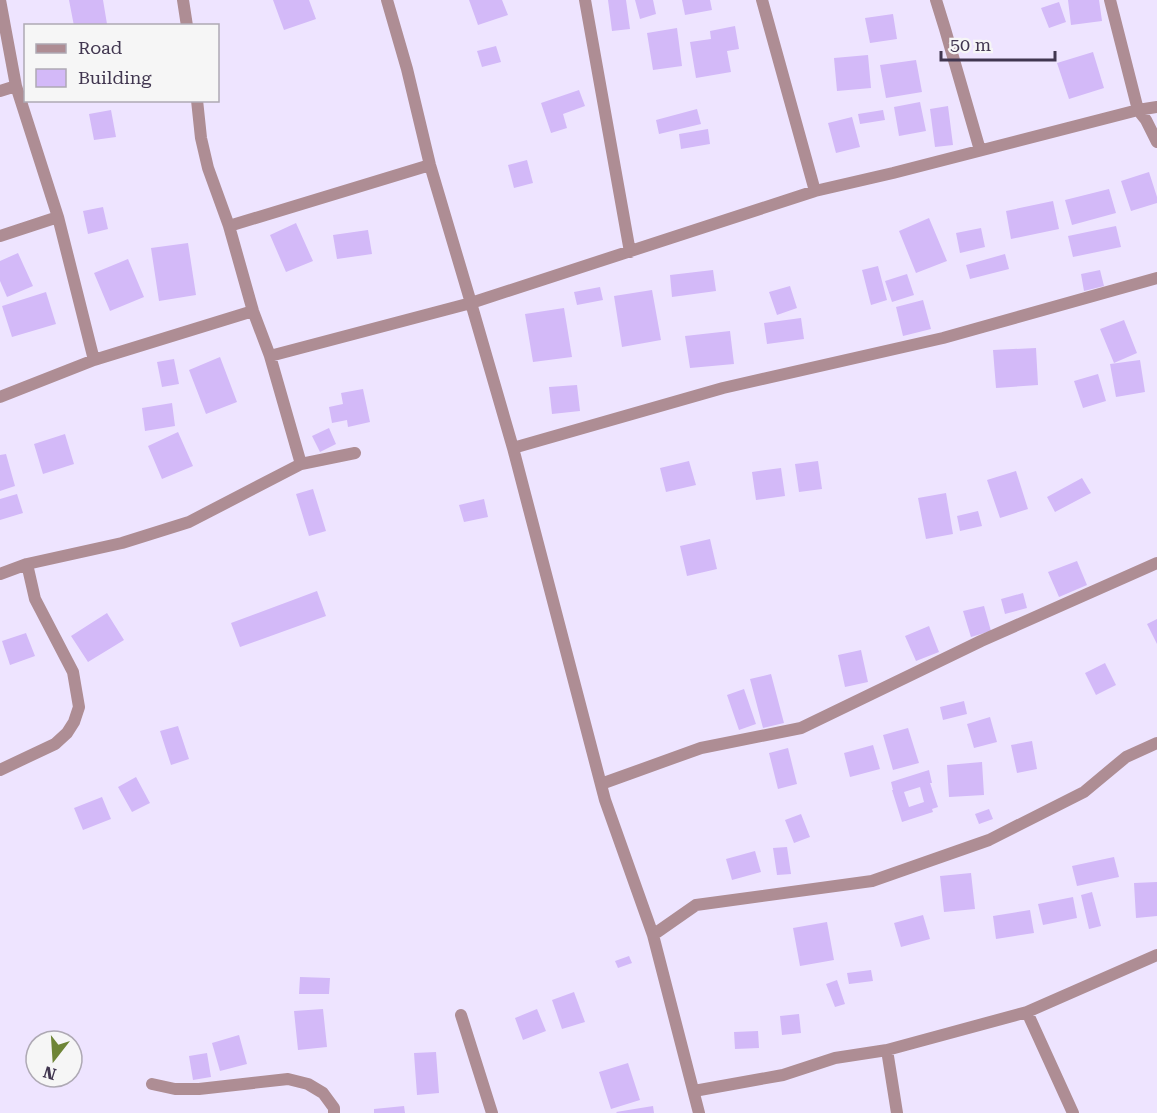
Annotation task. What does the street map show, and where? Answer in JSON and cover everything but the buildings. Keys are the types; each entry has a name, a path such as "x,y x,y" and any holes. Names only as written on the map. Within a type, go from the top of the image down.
{"street":[{"path":"0,0 16,86 58,217 94,360"},
{"path":"183,0 187,24"},
{"path":"387,0 407,69 430,165 513,448 605,800 653,935 699,1113"},
{"path":"585,0 630,252"},
{"path":"762,0 815,192"},
{"path":"936,0 980,150"},
{"path":"1110,0 1138,110 1157,142"},
{"path":"0,91 16,86"},
{"path":"196,102 208,168 229,226 253,311 270,356 302,464"},
{"path":"270,356 471,303 815,192 1157,107"},
{"path":"229,226 430,165"},
{"path":"0,236 58,217"},
{"path":"513,448 723,388 943,338 1157,278"},
{"path":"0,397 94,360 253,311"},
{"path":"0,574 27,564 122,543 189,522 302,464 355,453"},
{"path":"601,784 701,748 801,728 981,641 1157,563"},
{"path":"0,770 55,744 74,722 79,707 73,672 35,599 27,564"},
{"path":"653,935 696,905 872,881 990,840 1084,792 1126,757 1157,743"},
{"path":"694,1091 783,1074 835,1058 887,1050 1027,1012 1157,955"},
{"path":"1027,1012 1073,1113"},
{"path":"461,1015 492,1113"},
{"path":"887,1050 897,1113"},
{"path":"152,1084 175,1089 199,1089 288,1079 308,1084 323,1093 334,1108 334,1113"}]}
